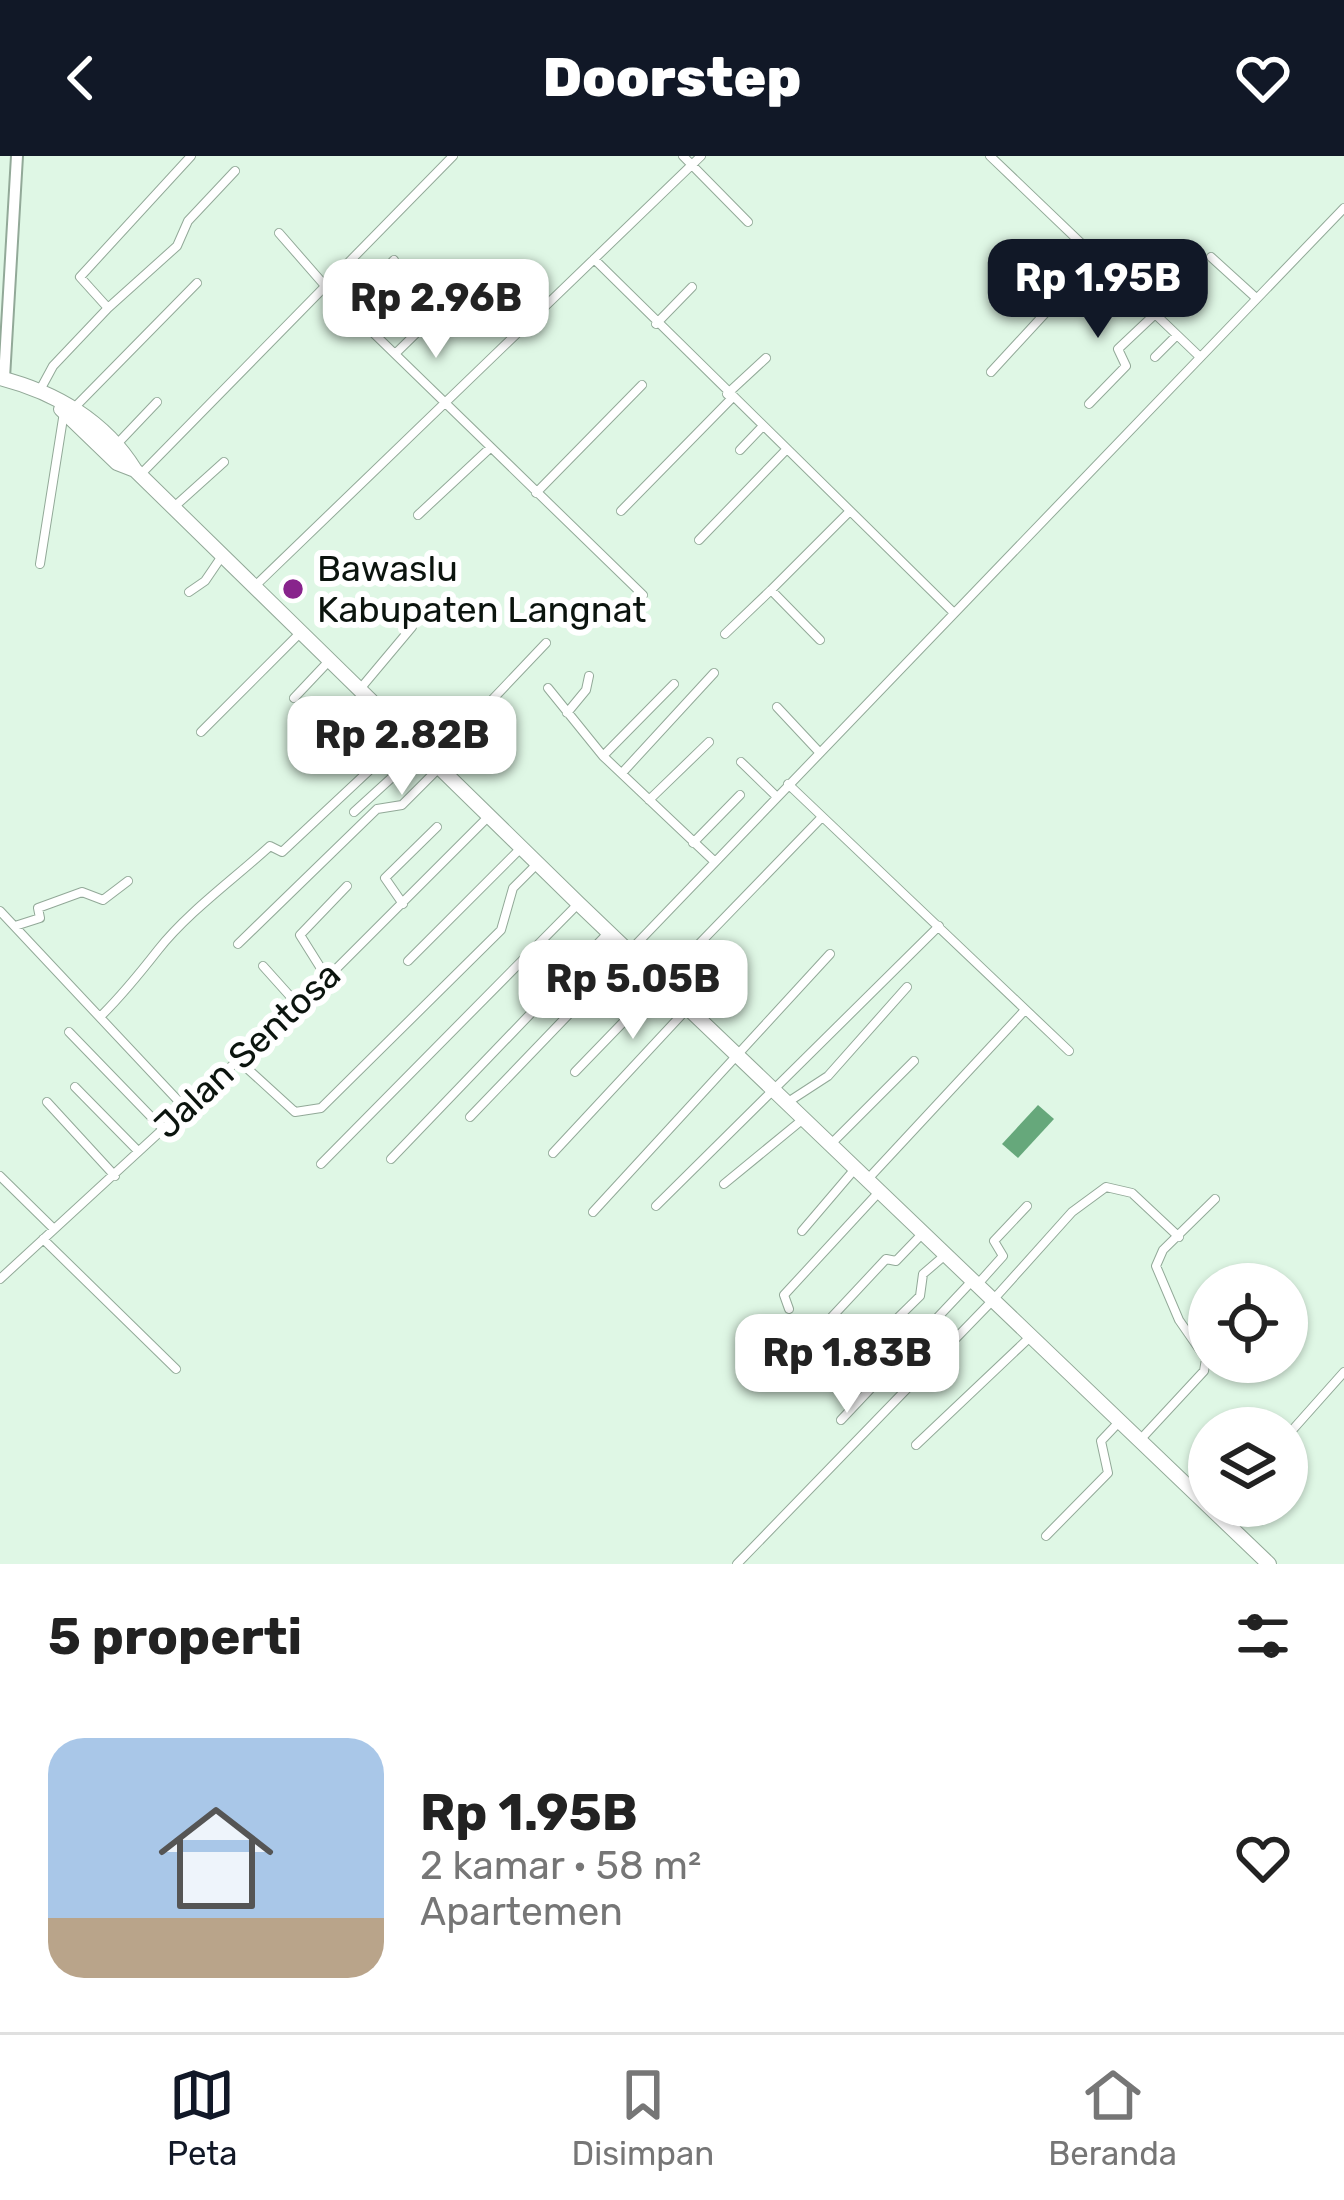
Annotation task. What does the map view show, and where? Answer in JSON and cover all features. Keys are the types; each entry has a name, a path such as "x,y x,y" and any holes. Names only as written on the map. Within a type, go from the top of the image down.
{"highway":[{"path":"2,380 40,391 118,443 138,472 328,662 1029,1338 1188,1481"},
{"path":"2,380 69,410 117,463 138,472"},
{"path":"1234,1527 1269,1564"}],"street":[{"path":"2,380 17,156"},
{"path":"108,308 80,277 191,156"},
{"path":"138,472 453,156"},
{"path":"683,156 748,222"},
{"path":"255,586 700,156"},
{"path":"990,156 1198,356"},
{"path":"40,391 53,366 177,246 188,221 235,171"},
{"path":"470,1117 626,949 1344,208"},
{"path":"279,233 327,287 643,595"},
{"path":"1144,307 1198,256"},
{"path":"991,372 1097,257"},
{"path":"1211,257 1255,297"},
{"path":"594,259 953,612"},
{"path":"349,306 394,260"},
{"path":"397,352 482,269"},
{"path":"40,564 69,410 197,284"},
{"path":"656,324 692,287"},
{"path":"1089,404 1126,366 1118,349 1153,316"},
{"path":"1155,357 1177,335"},
{"path":"621,511 766,358"},
{"path":"536,493 642,386"},
{"path":"118,443 157,402"},
{"path":"740,450 761,428"},
{"path":"418,515 490,448"},
{"path":"699,540 785,451"},
{"path":"174,507 224,462"},
{"path":"725,634 848,513"},
{"path":"189,592 205,581 223,555"},
{"path":"771,590 820,640"},
{"path":"358,690 412,626"},
{"path":"201,733 300,633"},
{"path":"238,944 377,809 402,805 546,643"},
{"path":"294,698 328,662"},
{"path":"622,773 714,673"},
{"path":"567,713 586,691 589,676"},
{"path":"603,756 674,684"},
{"path":"548,688 603,756 714,861"},
{"path":"777,707 820,752"},
{"path":"102,1015 147,970 159,949 231,881 270,846 282,852 406,736"},
{"path":"650,800 709,742"},
{"path":"354,812 421,751"},
{"path":"741,762 776,796"},
{"path":"788,784 1070,1052"},
{"path":"694,843 740,795"},
{"name":"Jalan Sentosa","path":"0,1279 327,978 489,816"},
{"path":"574,1072 822,817"},
{"path":"403,904 385,878 437,827"},
{"path":"408,961 521,848"},
{"path":"238,1060 295,1112 321,1108 485,948 508,921 513,888 538,863"},
{"path":"15,926 40,918 38,908 82,892 103,900 128,881"},
{"path":"327,978 300,935 347,886"},
{"path":"321,1164 578,903"},
{"path":"0,910 186,1109"},
{"path":"656,1207 939,926"},
{"path":"391,1159 609,932"},
{"path":"593,1212 830,954"},
{"path":"263,966 298,1005"},
{"path":"786,1103 834,1070 908,987"},
{"path":"553,1154 687,1009"},
{"path":"789,1309 784,1295 867,1180 1025,1010"},
{"path":"69,1032 162,1128"},
{"path":"830,1145 914,1061"},
{"path":"75,1087 138,1151"},
{"path":"47,1102 115,1176"},
{"path":"724,1184 802,1119"},
{"path":"0,1176 54,1229"},
{"path":"802,1231 867,1180"},
{"path":"736,1564 1072,1212 1106,1187 1132,1193 1179,1237"},
{"path":"1139,1441 1206,1363 1157,1272 1160,1255 1215,1199"},
{"path":"841,1420 1003,1256 994,1240 1027,1206"},
{"path":"800,1351 886,1259 896,1261 922,1234"},
{"path":"43,1239 176,1369"},
{"path":"845,1382 864,1365 866,1349 920,1296 923,1274 944,1256"},
{"path":"916,1445 1029,1338"},
{"path":"1308,1412 1344,1372"},
{"path":"1046,1536 1110,1470 1101,1441 1119,1421"}],"shaded area":[{"path":"1038,1105 1054,1119 1018,1158 1002,1144"}],"place":[{"name":"Bawaslu Kabupaten Langnat","path":"293,589"}]}
